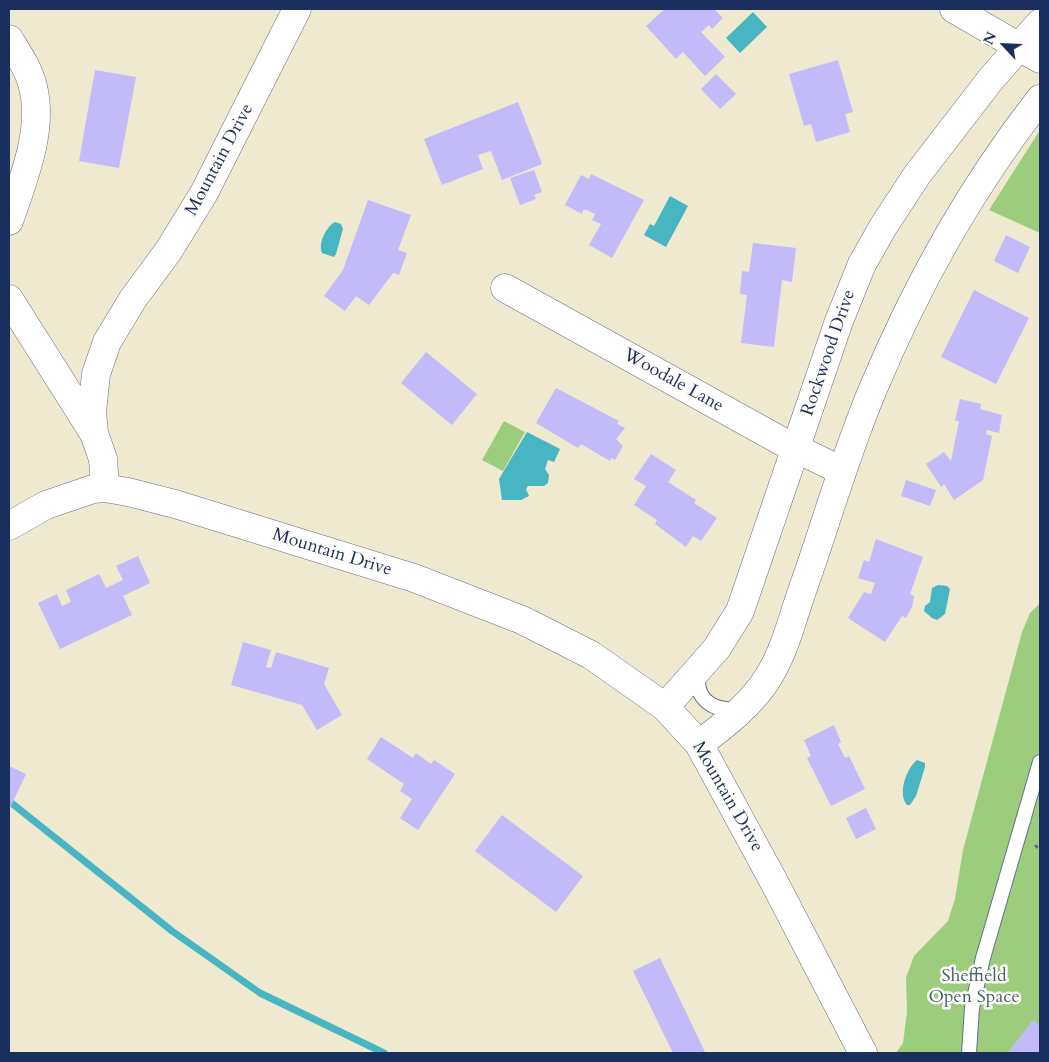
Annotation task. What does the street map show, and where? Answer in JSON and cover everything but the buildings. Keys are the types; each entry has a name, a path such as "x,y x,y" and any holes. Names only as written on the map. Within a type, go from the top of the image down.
{"street":[{"name":"Mountain Drive","path":"297,9 204,193 169,250 132,299 107,342 96,374 92,412 94,433 103,459 105,488 175,504 370,564 463,596 522,620 591,655 665,707 699,744 774,880 863,1053"},
{"path":"954,9 1030,53"},
{"name":"Rockwood Drive","path":"665,707 700,669 731,628 740,611 847,299 875,241 917,175 975,98 1030,53 1040,23"},
{"path":"9,39 28,72 36,100 35,125 24,179 9,221"},
{"path":"699,744 742,708 761,687 782,649 842,471 874,387 926,276 973,196 1040,99"},
{"name":"Woodale Lane","path":"505,288 842,471"},
{"path":"9,298 58,380 94,433"},
{"path":"9,526 54,502 93,489 105,488"}],"lane":[{"path":"700,669 699,691 707,703 718,708 742,708"},
{"path":"969,1053 972,1008 983,958 1040,762"}],"green space":[{"path":"1040,130 1040,233 989,210"},
{"path":"504,421 525,432 503,471 482,460"},
{"name":"Sheffield Open Space","path":"1040,603 1040,1026 1033,1021 1008,1053 896,1053 903,1043 907,1012 906,978 914,956 948,921 955,899 963,850 1022,632 1030,613"}],"water":[{"path":"753,12 767,27 740,53 726,38"},
{"path":"670,196 688,206 666,247 644,235 650,224 654,226"},
{"path":"335,222 341,224 343,229 334,257 322,253 321,245 326,231"},
{"path":"527,432 560,449 554,462 548,460 545,469 549,475 548,483 544,486 528,486 526,489 529,496 521,500 502,500 499,479"},
{"path":"938,585 947,586 950,589 945,614 937,620 924,611 925,606 930,602 932,588"},
{"path":"917,760 925,763 925,767 916,796 910,805 907,805 904,800 903,788 910,769"}],"waterway":[{"path":"9,801 172,931 260,993 384,1053"}]}
